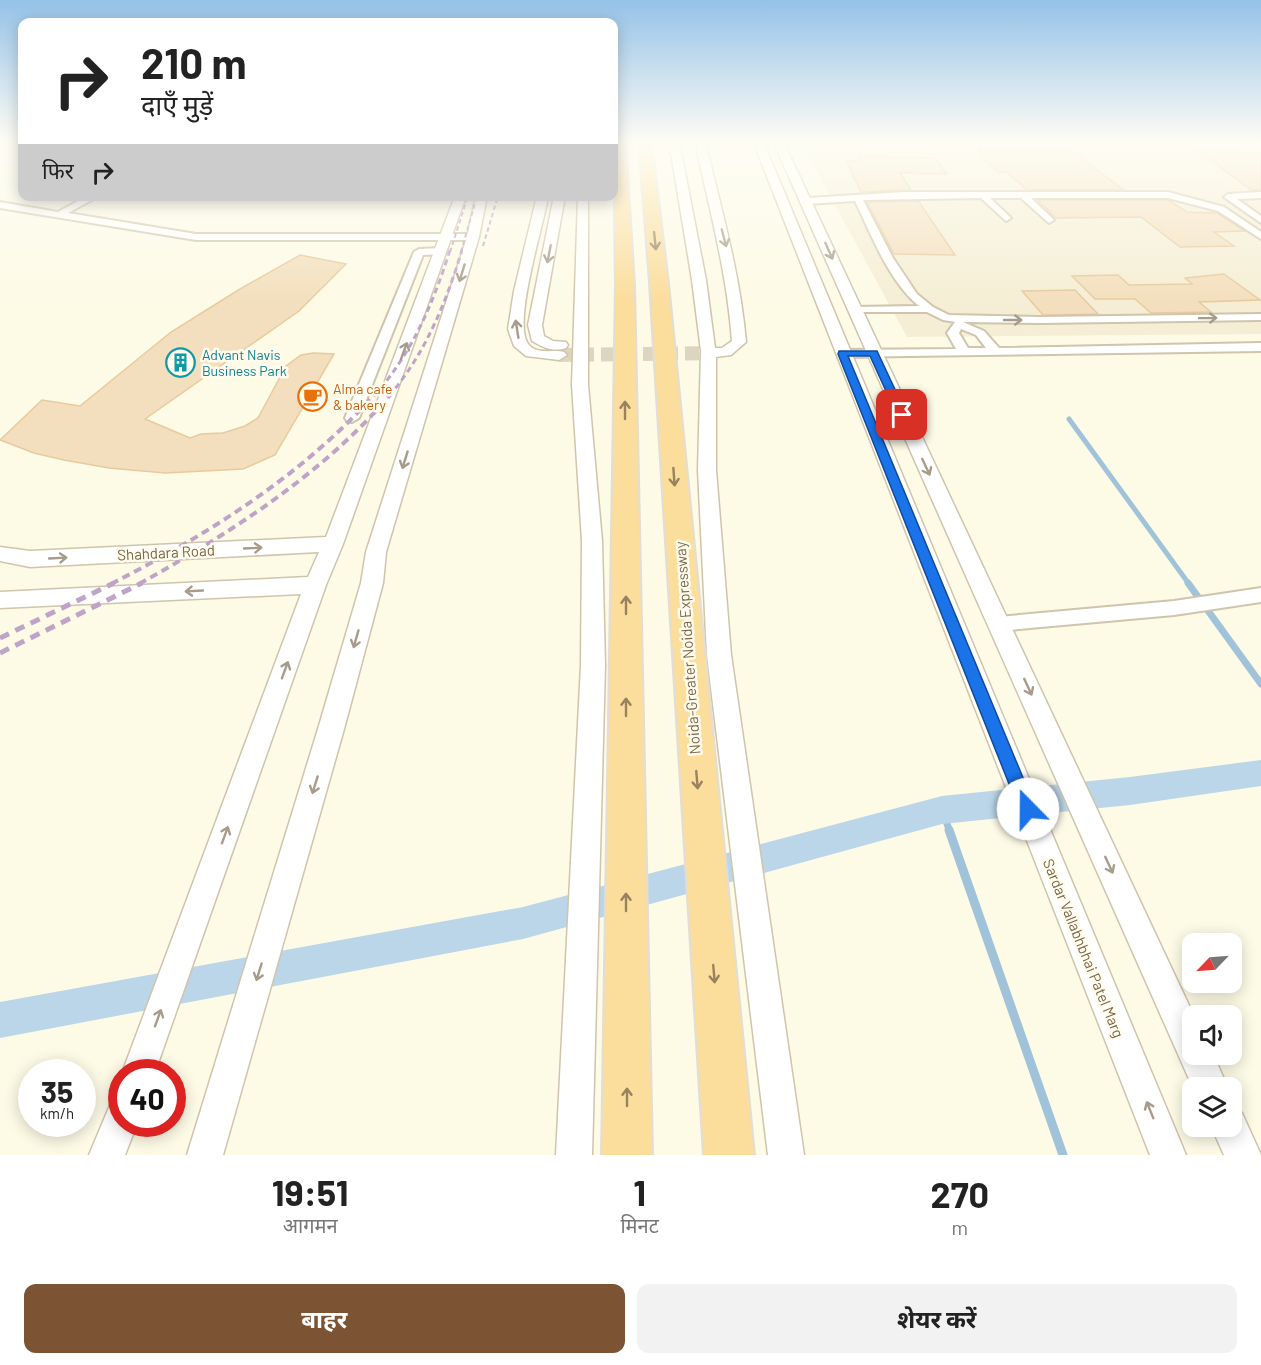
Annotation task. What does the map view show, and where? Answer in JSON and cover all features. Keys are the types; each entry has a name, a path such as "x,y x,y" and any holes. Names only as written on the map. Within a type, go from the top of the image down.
{"highway":[{"path":"621,195 625,297 609,665 627,1155"},
{"name":"Noida-Greater Noida Expressway","path":"650,195 703,657 729,1155"}],"street":[{"path":"684,195 699,280 708,351 703,657 786,1155"},
{"path":"694,195 719,341 714,349 726,352 739,342 737,308 728,254 713,195"},
{"name":"Sardar Vallabhbhai Patel Marg","path":"779,195 1168,1155"},
{"path":"804,195 873,353 1182,1026"},
{"path":"807,201 857,197 984,195 1173,196 1221,209 1261,236"},
{"path":"984,195 1006,218"},
{"path":"1023,195 1049,220"},
{"path":"1261,195 1228,197 1261,220"},
{"path":"857,197 888,258 913,296 929,309 980,333 995,351"},
{"path":"60,214 85,201"},
{"path":"143,1059 315,585 333,544 459,201"},
{"path":"205,1155 332,729 372,583 376,552 473,237 481,201"},
{"path":"542,201 514,325 521,346 527,351 540,355 560,350 537,338 535,325 559,201"},
{"path":"574,1155 609,665 592,542 580,385 583,201"},
{"path":"0,205 196,237 443,244"},
{"path":"352,418 419,252 473,237"},
{"path":"854,310 929,309"},
{"path":"957,322 1261,317"},
{"path":"957,322 953,333 964,351"},
{"path":"842,354 1261,347"},
{"name":"Shahdara Road","path":"0,554 30,559 333,544"},
{"path":"0,600 315,585"},
{"path":"1000,629 1261,596"},
{"path":"107,1155 114,1137"},
{"path":"1234,1137 1243,1155"}],"shaded area":[{"path":"829,195 1261,195 1261,334 907,337"}],"building":[{"path":"1038,200 1168,200 1187,212 1217,213 1245,231 1214,232 1234,246 1180,247 1141,217 1056,218"},
{"path":"919,201 955,255 894,254 867,202"},
{"name":"Advant Navis Business Park","path":"300,255 346,264 299,311 145,419 190,438 201,434 223,433 245,426 258,418 286,366 301,355 334,354 275,455 243,469 165,473 109,468 64,460 34,453 0,440 42,400 80,406 171,332"},
{"path":"1224,274 1260,300 1199,302 1211,312 1151,313 1135,299 1095,299 1072,276 1118,275 1129,285 1192,284 1185,278"},
{"path":"1075,290 1098,314 1043,315 1022,291"}],"waterway":[{"path":"1069,419 1189,584"},
{"path":"1188,583 1261,684"},
{"path":"0,1020 523,923 942,810 1130,791 1261,773"},
{"path":"942,810 950,832"},
{"path":"949,830 1063,1155"}],"tunnel":[{"path":"559,355 715,353"}],"railway":[{"path":"450,252 466,201"},
{"path":"461,252 476,201"},
{"path":"483,246 496,201"},
{"path":"374,396 400,363 420,327 429,309 450,250"},
{"path":"389,396 424,345 449,289 462,250"},
{"path":"111,584 183,545 252,501 317,451 375,394"},
{"path":"139,584 241,523 305,476 335,451 391,394"},
{"path":"0,638 114,583"},
{"path":"0,653 142,583"}],"place":[{"name":"Advant Navis Business Park","path":"181,362"},
{"name":"Alma cafe & bakery","path":"312,396"}],"route":[{"path":"902,415 873,353 842,354 1028,809"}]}
